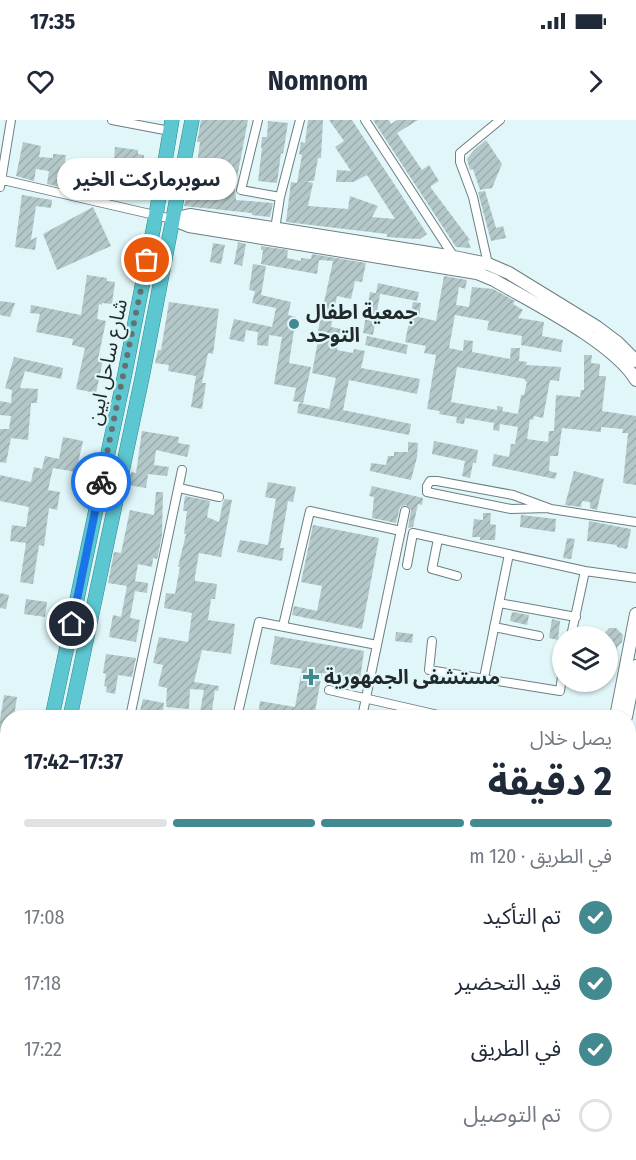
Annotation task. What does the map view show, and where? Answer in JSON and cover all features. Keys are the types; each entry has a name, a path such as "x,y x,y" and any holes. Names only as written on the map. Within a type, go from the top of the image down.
{"highway":[{"name":"شارع ساحل ابين","path":"71,710 142,378 192,120"},
{"name":"شارع ساحل ابين","path":"53,710 156,215 171,126"}],"main road":[{"path":"172,219 190,216 274,235 477,273 494,279 590,337 619,359 636,380"},
{"path":"274,235 454,257 488,264 509,273 597,327 636,361"},
{"path":"617,710 636,614"},
{"path":"627,710 636,666"}],"street":[{"path":"11,120 1,184 172,219"},
{"path":"112,120 171,126"},
{"path":"258,120 241,190 280,197"},
{"path":"274,235 280,197 300,120"},
{"path":"365,120 454,257"},
{"path":"488,264 473,197 459,157 460,153 500,120"},
{"path":"131,710 182,470"},
{"path":"548,508 513,495 437,480 430,481 427,486 427,492 511,509 548,508 636,522"},
{"path":"179,488 219,497"},
{"path":"283,626 310,511 401,531"},
{"path":"364,710 405,511"},
{"path":"407,566 413,533 585,571 636,578"},
{"path":"438,539 432,569 457,576"},
{"path":"484,678 509,554"},
{"path":"574,626 585,571"},
{"path":"499,603 576,617"},
{"path":"239,710 258,622 377,645"},
{"path":"494,627 539,636"},
{"path":"432,641 429,670 552,690"},
{"path":"329,690 416,710"}],"building":[{"path":"201,120 248,120 235,188 236,200 273,203 270,217 184,206 187,194 191,195 194,164 197,164 200,142 197,142"},
{"path":"308,120 323,120 321,158 318,158 314,181 306,181 313,183 308,206 348,209 350,196 378,206 372,217 395,219 367,175 353,182 336,182 337,170 351,171 335,147 344,141 329,120 352,120 427,234 420,239 387,237 387,234 286,222 291,182 297,183 302,155 299,154 301,142 305,143"},
{"path":"373,120 389,120 391,124 397,120 418,120 397,133 422,170 429,165 439,181 431,188 470,240 468,241 471,248 456,247"},
{"path":"268,121 288,123 277,183 258,181 262,137 267,137"},
{"path":"486,140 502,164 492,188 480,190 467,159"},
{"path":"23,142 41,146 39,157 53,158 53,154 66,155 65,162 77,163 76,176 71,175 68,182 60,181 60,187 47,184 49,171 36,169 34,181 16,176"},
{"path":"115,147 138,150 138,154 144,155 142,184 134,183 132,197 115,190 106,179 106,159 114,160"},
{"path":"485,191 496,228 503,226 506,238 491,241 478,192"},
{"path":"22,195 52,200 51,208 36,206 31,240 37,237 35,250 15,247"},
{"path":"93,207 111,246 57,270 43,234"},
{"path":"238,242 246,244 242,266 234,264"},
{"path":"213,243 225,245 221,264 210,262"},
{"path":"261,246 288,250 287,258 301,261 301,258 311,259 312,254 366,263 362,282 355,281 351,299 337,296 331,327 341,329 337,350 353,353 354,349 365,351 361,368 420,379 417,394 349,380 343,410 411,424 409,435 297,413 299,403 329,409 336,378 312,373 319,335 317,335 333,261 319,260 317,274 261,264 263,250"},
{"path":"253,264 266,266 261,295 291,302 288,315 296,317 289,363 311,367 303,403 293,401 296,388 274,384 282,337 269,335 268,346 257,345 258,332 246,330 244,342 229,339 234,319 272,327 276,308 252,303 255,291 249,290"},
{"path":"87,275 107,278 107,281 115,282 112,304 99,304 97,319 106,321 98,359 103,360 96,393 76,389 85,348 72,345 73,339 36,332 40,314 30,313 31,305 81,315"},
{"path":"444,276 467,280 465,289 459,287 456,305 469,307 472,287 493,289 515,301 513,304 523,310 518,318 544,322 542,336 563,340 561,352 521,345 522,336 487,330 489,321 455,315 449,348 463,351 464,340 473,341 472,352 510,359 511,348 520,348 519,361 527,362 526,365 561,367 559,381 550,380 543,418 534,416 533,420 530,419 527,439 548,442 549,431 554,431 556,395 580,397 581,390 584,390 584,355 592,355 591,363 600,364 599,376 606,376 602,411 636,416 636,485 623,483 628,433 622,433 623,429 601,427 601,432 562,428 558,456 550,456 549,471 557,473 555,479 492,466 494,454 509,457 511,444 515,444 518,427 500,424 499,431 493,430 494,423 465,418 464,424 456,423 457,417 427,409 436,355 424,353 426,346 405,342 413,302 421,303 419,317 436,321","holes":["457,367 525,379 527,382 524,395 521,395 518,414 502,411 503,407 497,406 497,410 451,402"]},
{"path":"378,283 419,292 417,301 376,293"},
{"path":"370,292 380,294 373,335 363,333"},
{"path":"0,301 15,303 10,317 0,315"},
{"path":"169,302 219,309 213,354 208,353 202,383 206,383 202,409 191,407 196,376 168,371 169,365 155,363 158,350 161,350"},
{"path":"367,336 408,345 406,354 365,345"},
{"path":"14,357 63,368 61,379 25,371 20,388 38,389 37,403 31,403 28,440 11,438 6,463 0,462 0,429 9,429 11,416 0,415 0,401 11,403 12,390 5,388"},
{"path":"142,431 179,437 178,443 190,445 187,457 156,450 154,465 169,467 167,476 148,474 146,488 128,485 131,472 136,473"},
{"path":"63,437 83,441 76,472 53,468 48,490 60,492 57,510 49,508 44,546 39,545 33,584 20,582 26,543 10,541 12,525 26,527 29,507 0,501 0,475 31,482 34,467 42,469 45,456 59,459"},
{"path":"434,441 478,450 470,478 462,476 465,461 432,454"},
{"path":"408,442 418,443 411,480 370,471 371,463 386,465 388,456 394,456 394,452 408,452"},
{"path":"574,471 604,479 597,510 590,508 590,502 582,501 581,507 565,505"},
{"path":"268,482 296,487 293,502 288,501 280,548 284,548 282,561 237,552 240,540 268,545 276,499 265,497"},
{"path":"372,486 423,498 422,505 418,504 413,527 408,528 411,510 406,505 400,507 396,523 372,518 374,497 369,496"},
{"path":"156,492 163,492 162,536 157,559 153,558 152,567 138,564 135,581 148,583 147,593 135,591 130,618 140,620 136,642 109,637 113,615 121,617 127,586 108,583 114,552 121,553 130,510 154,515"},
{"path":"185,496 210,501 207,517 219,522 223,502 225,499 232,500 221,557 199,553 195,576 195,581 217,584 215,599 211,599 208,620 235,624 231,654 202,650 194,682 219,686 218,691 215,690 212,710 200,710 204,690 190,689 189,709 166,707 167,688 158,686 163,665 153,663 159,637 188,642 192,613 164,608 166,593 175,594 180,567 178,567 186,534 184,534 187,511 183,511"},
{"path":"483,513 491,513 490,524 496,525 495,540 480,540 480,537 472,537 474,519 483,520"},
{"path":"521,515 556,519 555,532 520,527"},
{"path":"589,521 631,529 627,549 617,547 617,545 587,541"},
{"path":"313,525 379,538 362,629 292,615 294,606 317,611 322,586 301,582"},
{"path":"567,538 575,539 571,559 563,558"},
{"path":"0,593 9,595 6,609 0,608"},
{"path":"26,599 47,602 45,617 24,614"},
{"path":"512,612 529,615 527,625 510,621"},
{"path":"552,619 560,621 559,626 552,626 552,639 549,638"},
{"path":"618,630 623,635 622,642 618,646"},
{"path":"396,632 413,634 412,643 395,641"},
{"name":"مستشفى الجمهورية","path":"275,636 364,651 360,680 322,673 315,710 259,710 260,701 295,707 302,669 270,664"},
{"path":"106,654 136,658 132,677 118,675 115,694 106,692 107,687 104,686 106,674 103,673"},
{"path":"4,695 17,697 15,710 2,710"},
{"path":"143,699 164,703 163,710 140,710"}],"way so far":[{"path":"101,482 147,260"}],"place":[{"name":"سوبرماركت الخير","path":"147,260"},
{"name":"جمعية اطفال التوحد","path":"294,324"},
{"name":"مستشفى الجمهورية","path":"311,677"}],"route":[{"path":"72,624 101,482"}]}
